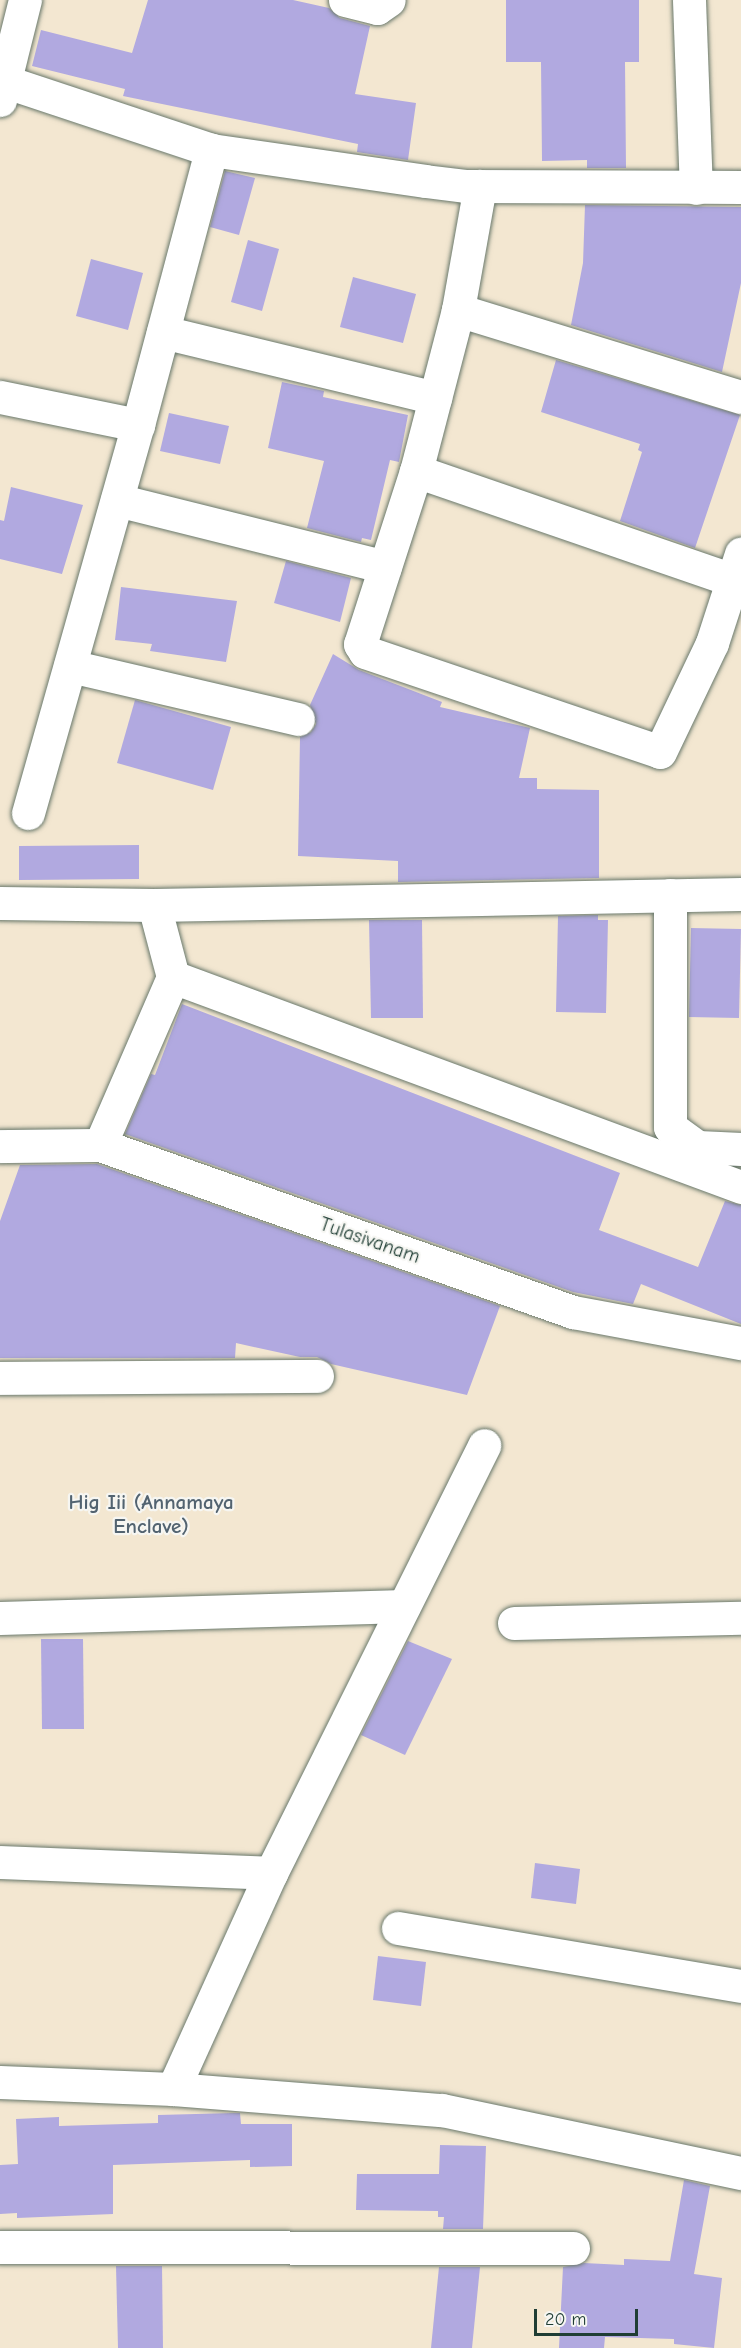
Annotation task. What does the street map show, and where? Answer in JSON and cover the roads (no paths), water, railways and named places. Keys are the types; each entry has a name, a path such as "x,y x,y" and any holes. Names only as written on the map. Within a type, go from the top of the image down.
{"street":[{"path":"345,0 377,8 389,0"},
{"path":"689,0 696,188"},
{"path":"16,2 2,90 211,150 480,186 741,187"},
{"path":"28,813 138,425 211,150"},
{"path":"416,471 737,567 727,643 666,745 655,753 365,652 360,644 416,471 458,310 480,186"},
{"path":"458,310 741,397"},
{"path":"163,332 435,398"},
{"path":"0,398 138,425"},
{"path":"117,500 385,567"},
{"path":"70,666 298,719"},
{"path":"0,903 154,905 741,894"},
{"path":"669,895 670,1127 698,1147 741,1149"},
{"path":"100,1145 173,977 154,905"},
{"path":"173,977 741,1187"},
{"name":"Tulasivanam","path":"0,1146 100,1145 573,1312 741,1343"},
{"path":"0,1377 317,1376"},
{"path":"173,2089 271,1873 484,1445"},
{"path":"0,1618 404,1606"},
{"path":"514,1623 741,1618"},
{"path":"0,1862 271,1873"},
{"path":"398,1928 741,1986"},
{"path":"0,2082 173,2089 442,2110 741,2173"},
{"path":"0,2247 573,2248"}],"district":[{"name":"Hig Iii (Annamaya Enclave)","path":"151,1514"}]}
